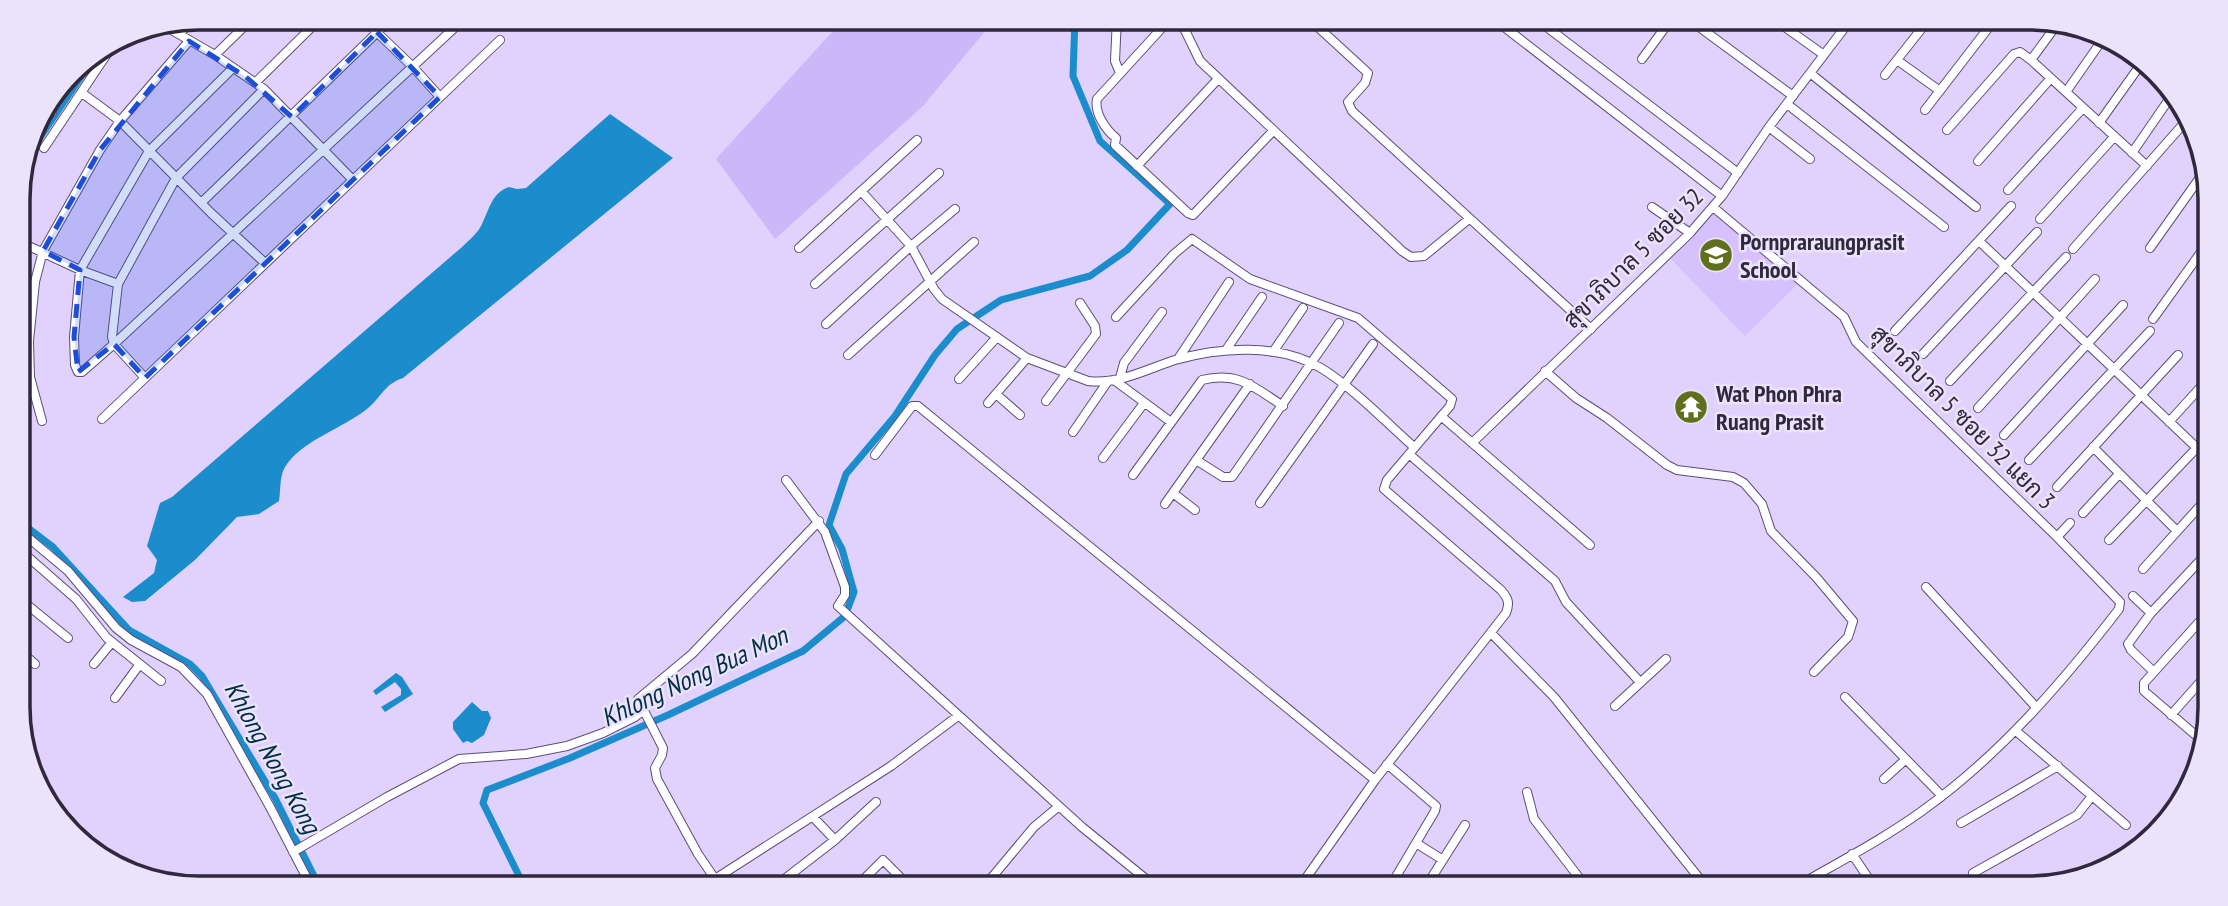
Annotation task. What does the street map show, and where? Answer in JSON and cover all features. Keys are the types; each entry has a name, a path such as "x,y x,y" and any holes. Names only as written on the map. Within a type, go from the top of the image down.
{"street":[{"path":"215,55 241,30"},
{"path":"256,83 309,30"},
{"path":"233,68 149,151 80,270 74,337 76,369 82,372 114,344 452,30"},
{"path":"1116,30 1115,61 1120,73"},
{"path":"1160,30 1101,94 1096,105 1107,131 1116,138 1115,145 1188,213 1193,215 1273,131"},
{"path":"1184,30 1196,56 1218,79 1411,257 1424,256 1469,219"},
{"path":"1321,30 1368,73 1365,83 1348,102 1352,111 1591,329"},
{"path":"1508,30 1722,196"},
{"path":"1551,30 1738,173"},
{"path":"1642,59 1663,30"},
{"path":"1703,30 1793,96"},
{"path":"1790,30 1824,55"},
{"name":"สุขาภิบาล 5 ซอย 32","path":"1472,443 1690,233 1722,196 1769,127 1843,30"},
{"path":"1885,75 1921,30"},
{"path":"1924,110 1987,30"},
{"path":"175,31 264,89 353,180"},
{"path":"180,34 183,31"},
{"path":"2031,60 2052,31"},
{"path":"201,203 377,32 440,97"},
{"path":"102,419 500,40"},
{"path":"42,421 30,377 31,309 34,282 43,251 100,150 120,121 189,41"},
{"path":"2066,92 2099,45"},
{"path":"1947,130 2014,54 2020,52 2147,166"},
{"path":"44,148 104,58"},
{"path":"1897,60 1940,91"},
{"path":"2099,123 2137,69"},
{"path":"1810,73 1976,207"},
{"path":"1978,161 2051,78"},
{"path":"1138,166 1218,79"},
{"path":"145,378 114,344 112,328 118,284 176,178 264,89"},
{"path":"82,93 120,121 265,263"},
{"path":"2132,153 2168,102"},
{"path":"1787,104 1944,227"},
{"path":"2008,190 2083,108"},
{"path":"2073,250 2181,126"},
{"path":"1769,127 1810,159"},
{"path":"2040,219 2115,137"},
{"path":"799,248 917,139"},
{"path":"815,285 939,173"},
{"path":"2150,248 2197,181"},
{"path":"861,191 911,246 942,299 1027,358 1066,373 1088,381 1114,380 1178,359 1247,349 1273,352 1312,364 1343,385 1555,580 1566,602 1640,682"},
{"path":"1895,331 2011,206"},
{"path":"1652,207 1690,233"},
{"name":"สุขาภิบาล 5 ซอย 32 แยก 3","path":"1713,207 1842,315 1856,342 2057,537 2120,602 2119,609 2095,640 2036,707"},
{"path":"826,324 955,209"},
{"path":"1923,354 2037,232"},
{"path":"1116,317 1174,254 1192,239 1250,279 1358,318 1450,396 1452,403 1387,480 1384,489 1506,596 1506,613 1387,764 1307,876"},
{"path":"1979,241 2197,448 2109,540"},
{"path":"848,355 974,242"},
{"path":"30,246 80,270 118,284"},
{"path":"1951,381 2066,257"},
{"path":"2153,319 2198,257"},
{"path":"1978,408 2095,279"},
{"path":"1178,359 1229,282"},
{"path":"1226,350 1262,297"},
{"path":"1046,401 1096,334 1095,326 1080,303"},
{"path":"2004,435 2123,305"},
{"path":"1273,352 1303,308"},
{"path":"1073,432 1162,312"},
{"path":"1196,460 1230,479 1339,323"},
{"path":"2029,460 2150,331"},
{"path":"959,379 997,337"},
{"path":"1260,503 1373,344"},
{"path":"2057,487 2178,355"},
{"path":"988,403 1027,358"},
{"path":"1545,371 1576,398 1607,418 1667,465 1677,470 1733,477 1751,489 1762,504 1771,531 1816,577 1853,621 1848,637 1814,672"},
{"path":"1133,475 1202,380 1228,377 1250,384 1283,406"},
{"path":"1114,380 1171,422"},
{"path":"1165,504 1250,384"},
{"path":"2169,422 2198,390"},
{"path":"996,394 1020,415"},
{"path":"1103,457 1144,403"},
{"path":"874,455 912,406 918,405 1375,780"},
{"path":"1441,416 1590,545"},
{"path":"2093,447 2177,531"},
{"path":"2083,513 2119,474"},
{"path":"786,480 818,521 829,541 845,587 845,595 838,606 1059,806 1143,876"},
{"path":"1173,493 1195,510"},
{"path":"2143,569 2198,508"},
{"path":"713,876 657,779 655,768 663,748 638,699 692,654 818,521"},
{"path":"2057,537 2070,523"},
{"path":"30,539 68,571 116,628 131,640 181,667 198,683 226,727 306,876"},
{"path":"30,559 76,599 113,642 161,681"},
{"path":"2154,672 2131,650 2128,643 2151,613 2198,563"},
{"path":"1815,876 1901,825 1942,796 2016,731 2036,707 1926,587"},
{"path":"2133,596 2151,613"},
{"path":"30,607 68,638"},
{"path":"2196,734 2144,691 2144,683 2198,623"},
{"path":"1491,633 1554,697 1697,876"},
{"path":"94,664 113,642"},
{"path":"1615,706 1666,659"},
{"path":"30,660 35,664"},
{"path":"115,698 140,664"},
{"path":"2171,715 2198,685"},
{"path":"1845,697 1942,796"},
{"path":"294,852 387,797 459,759 526,754 567,746 645,713"},
{"path":"720,876 891,766 958,716"},
{"path":"2016,731 2126,825"},
{"path":"1884,779 1905,760"},
{"path":"1387,764 1436,806 1396,876"},
{"path":"1961,823 2058,766"},
{"path":"1527,792 1534,819 1578,876"},
{"path":"1973,873 2077,815 2092,796"},
{"path":"788,876 835,840 876,802"},
{"path":"993,876 1034,827 1059,806"},
{"path":"813,817 835,840"},
{"path":"1433,876 1465,825"},
{"path":"1416,843 1443,860"},
{"path":"1852,855 1867,876"},
{"path":"868,876 883,860 899,876"}],"highlighted area":[{"path":"377,32 440,97 145,378 114,344 78,372 74,337 80,270 43,251 59,220 100,150 189,41 246,77 292,117"}],"shaded area":[{"path":"834,30 986,30 923,106 775,239 716,159"},
{"path":"1714,212 1799,283 1745,336 1671,259"}],"water":[{"path":"610,114 673,158 403,378 391,384 367,409 303,448 283,472 279,501 259,514 237,517 195,560 145,601 132,602 123,597 154,573 157,560 147,546 160,503 172,497 462,247 475,235 498,194 509,187 526,188"},
{"path":"396,673 402,677 413,694 385,712 381,707 401,695 401,689 395,682 376,695 373,691"},
{"path":"472,702 482,711 488,711 491,718 484,735 472,743 463,743 453,729 453,722"}],"waterway":[{"name":"Khlong Nong Bua Mon","path":"519,876 483,803 487,790 570,758 668,715 803,651 845,616 854,592 842,549 829,525 846,474 895,416 935,355 957,329 1001,300 1090,276 1127,250 1170,204 1100,141 1073,76 1075,30"},
{"name":"Khlong Nong Kong","path":"45,131 80,78"},
{"name":"Khlong Nong Kong","path":"30,529 53,547 129,630 190,664 202,676 275,798 314,876"}],"place":[{"name":"Pornpraraungprasit School","path":"1716,255"},
{"name":"Wat Phon Phra Ruang Prasit","path":"1691,407"}]}
